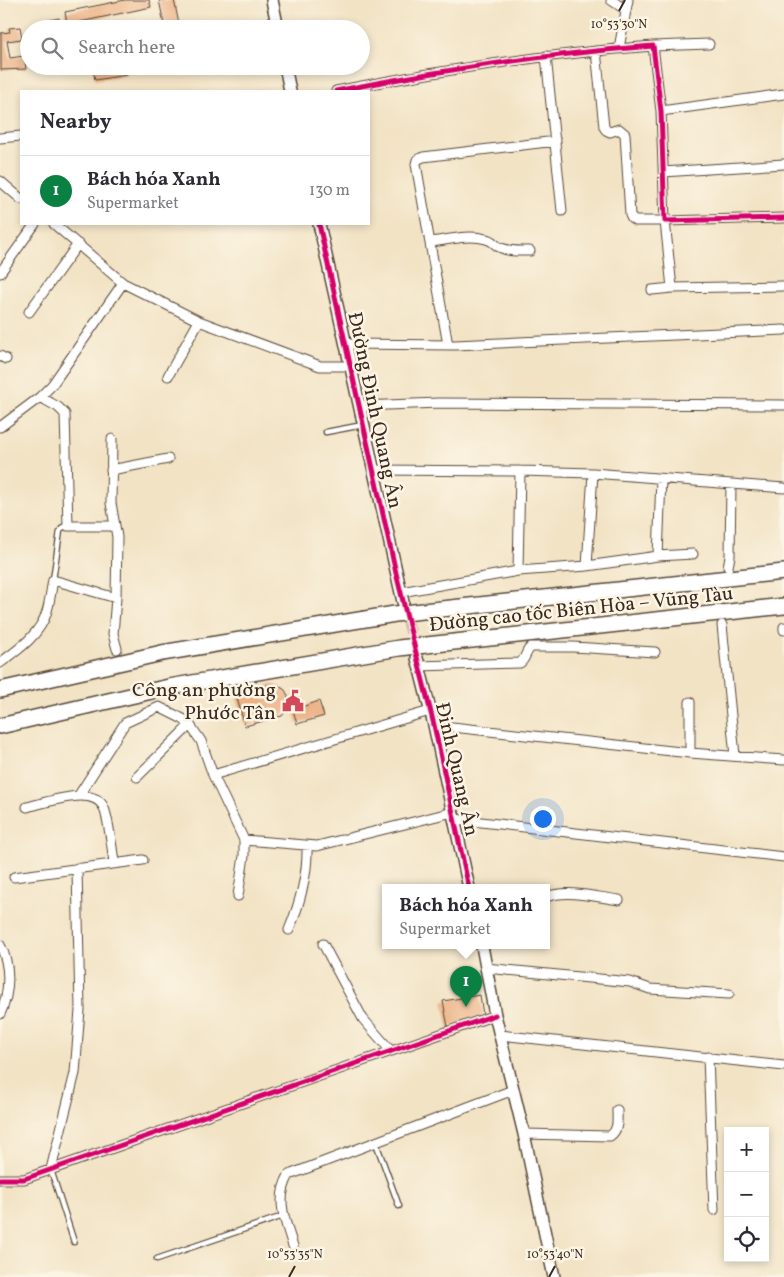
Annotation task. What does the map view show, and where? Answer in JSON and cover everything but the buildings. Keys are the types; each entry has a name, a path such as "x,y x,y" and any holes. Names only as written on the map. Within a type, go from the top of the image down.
{"highway":[{"name":"Đường cao tốc Biên Hòa – Vũng Tàu","path":"0,690 162,653 395,614 784,572"},
{"name":"Đường cao tốc Biên Hòa – Vũng Tàu","path":"0,726 169,687 399,648 784,606"}],"street":[{"path":"272,0 276,20"},
{"path":"611,0 626,10"},
{"path":"619,48 628,0"},
{"path":"341,90 419,74 546,56 619,48 710,44"},
{"path":"653,46 661,111 665,221 672,288"},
{"path":"596,51 604,127 610,132 619,129 625,134 630,215 635,222 784,218"},
{"path":"546,56 562,211"},
{"path":"287,75 290,90"},
{"path":"661,111 784,94"},
{"path":"0,138 20,136"},
{"path":"448,345 416,164 417,160 423,157 556,141"},
{"path":"663,172 784,164"},
{"path":"0,181 20,198"},
{"path":"0,273 34,225"},
{"path":"55,225 123,283 199,321 320,366 351,366"},
{"name":"Đường Đinh Quang Ân","path":"319,225 402,597"},
{"path":"431,242 484,238 492,240 497,246 510,251 530,251"},
{"path":"29,312 78,244"},
{"path":"0,427 40,397 52,385 123,283"},
{"path":"652,290 784,286"},
{"path":"168,376 199,321"},
{"path":"346,344 448,345 784,330"},
{"path":"40,397 58,407 65,414 68,526 115,526"},
{"path":"361,406 439,403 784,405"},
{"path":"112,439 111,503 117,537 116,598 113,634 117,649"},
{"path":"111,470 168,459"},
{"path":"374,470 520,471 593,474 784,488"},
{"path":"518,571 520,471"},
{"path":"587,566 593,474"},
{"path":"658,556 661,479"},
{"path":"728,567 730,556 731,484"},
{"path":"402,597 518,571 587,566 658,556 693,554"},
{"path":"2,659 28,641 38,630 47,613 53,580 116,598"},
{"path":"722,625 735,756"},
{"path":"418,662 520,663 524,660 528,649 531,647 573,647 655,652"},
{"name":"Đinh Quang Ân","path":"418,662 434,725 468,884"},
{"path":"690,702 690,753"},
{"path":"79,795 125,723 159,707 183,719 190,725 201,741 213,775 244,840 244,856 238,896"},
{"path":"213,775 430,710"},
{"path":"137,778 190,725"},
{"path":"434,725 690,753 784,760"},
{"path":"27,807 79,795 99,801 104,808 114,862"},
{"path":"244,840 307,846 334,843 454,816 784,857"},
{"path":"289,930 297,910 305,880 307,846"},
{"path":"14,877 114,862 143,860"},
{"path":"51,1169 75,1064 80,1010 77,868"},
{"path":"550,895 569,894 619,900"},
{"path":"323,944 363,1019 391,1051"},
{"path":"0,945 4,952 9,981 0,1014"},
{"path":"483,949 495,1015 524,1134 554,1277"},
{"path":"486,968 630,982 650,989 729,994"},
{"path":"0,1178 24,1178 495,1015"},
{"path":"500,1035 784,1066"},
{"path":"708,1057 714,1210"},
{"path":"293,1246 282,1203 283,1186 289,1175 513,1090"},
{"path":"524,1134 610,1136 617,1129 617,1110"}],"lane":[{"path":"326,432 364,425"},
{"path":"53,580 60,531 63,527 68,526"},
{"path":"376,1143 399,1206"},
{"path":"51,1169 74,1242"},
{"path":"157,1259 284,1215"}],"tunnel":[{"path":"404,606 416,654"}],"cycle path":[{"path":"341,90 494,64 573,53 653,46 661,111 665,221 784,218"},
{"path":"319,225 396,573 434,725 468,884"},
{"path":"0,1179 24,1179 495,1015"}],"place":[{"name":"Công an phường Phước Tân","path":"293,701"},
{"name":"Bách hóa Xanh","path":"466,1007"}]}
